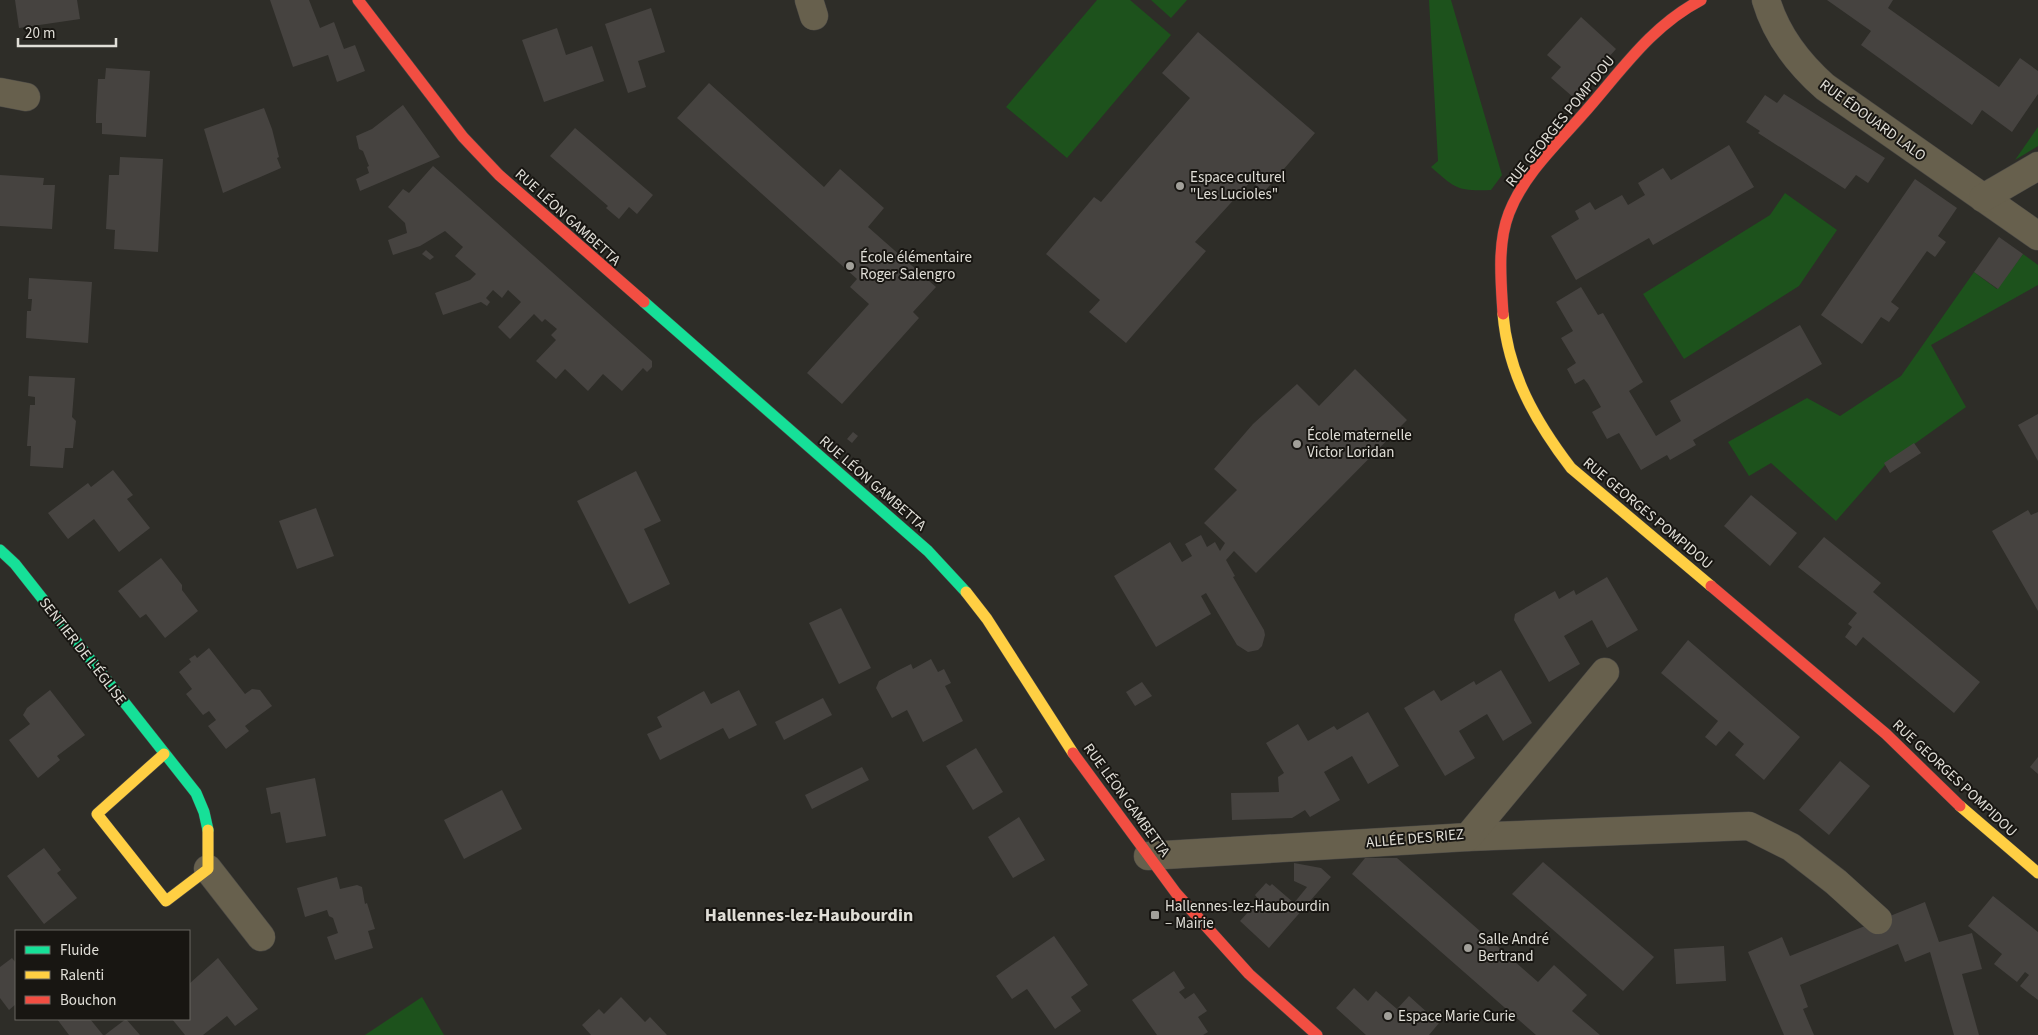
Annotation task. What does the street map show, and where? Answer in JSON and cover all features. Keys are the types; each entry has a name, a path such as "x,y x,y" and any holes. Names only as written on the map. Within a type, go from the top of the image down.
{"street":[{"name":"RUE LÉON GAMBETTA","path":"358,0 463,138 499,175 928,551 958,581 987,619 1085,771 1148,856 1194,914 1230,955 1268,993 1317,1035"},
{"name":"RUE GEORGES POMPIDOU","path":"1701,0 1672,15 1648,37 1535,172 1514,202 1504,228 1501,261 1506,338 1514,372 1538,421 1571,468 1879,728 1968,813 2038,873"},
{"name":"RUE ÉDOUARD LALO","path":"1766,0 1786,43 1810,74 1842,101 2038,236"},
{"path":"0,92 26,97"},
{"path":"1983,198 2038,166"},
{"name":"SENTIER DE L'ÉGLISE","path":"0,550 15,564 196,793 205,810 209,828 208,869"},
{"name":"ALLÉE DES RIEZ","path":"1148,856 1468,837 1606,672"},
{"path":"164,754 97,814 166,901 208,869 261,937"},
{"path":"1468,837 1749,826 1791,847 1836,882 1878,920"}],"green space":[{"path":"1097,0 1130,0 1171,35 1067,158 1006,107"},
{"path":"1151,0 1187,0 1171,18"},
{"path":"1429,0 1451,0 1502,175 1491,190 1471,190 1458,187 1446,180 1431,167 1438,161"},
{"path":"2038,127 2038,146 2015,160"},
{"path":"1785,193 1837,230 1799,286 1684,359 1643,294 1770,215"},
{"path":"2023,254 2038,265 2038,285 1931,345 1966,407 1885,465 1836,521 1771,463 1749,476 1728,442 1807,398 1840,416 1901,376 1974,272 1997,289"},
{"path":"422,997 444,1035 365,1035"}],"building":[{"path":"15,0 77,0 80,19 19,28"},
{"path":"270,0 309,0 320,28 334,22 344,49 355,45 365,71 337,82 328,55 293,67"},
{"path":"1827,0 1893,0 1888,8 1999,87 2020,58 2038,71 2038,94 2012,132 1982,110 1972,125 1861,45 1871,31"},
{"path":"651,8 665,52 638,61 646,87 628,93 605,24"},
{"path":"1581,17 1616,49 1573,97 1551,78 1561,67 1547,55"},
{"path":"557,28 566,55 592,46 604,81 544,102 522,40"},
{"name":"Espace culturel \"Les Lucioles\"","path":"1198,32 1315,133 1264,192 1251,181 1195,242 1206,251 1126,343 1089,312 1100,300 1046,254 1094,197 1101,202 1190,98 1162,73"},
{"path":"106,68 150,71 146,137 102,134 102,123 96,123 98,79 105,79"},
{"path":"709,83 824,187 840,169 884,208 868,227 936,287 913,312 919,318 842,404 807,373 869,304 850,287 857,279 677,118"},
{"path":"1784,94 1885,158 1868,183 1856,175 1845,189 1758,133 1760,131 1746,122 1765,95 1777,103"},
{"path":"403,105 440,157 360,191 356,179 369,173 367,167 369,166 363,151 359,149 356,136 372,129"},
{"path":"264,108 272,129 279,157 277,158 281,168 223,193 204,129"},
{"path":"575,128 653,195 637,214 629,207 619,219 606,208 608,206 550,156"},
{"path":"1729,145 1754,187 1653,245 1649,238 1576,280 1551,236 1579,219 1575,211 1590,202 1595,210 1622,195 1628,205 1645,195 1638,183 1663,168 1671,180"},
{"path":"120,157 163,159 158,252 114,249 115,230 106,229 109,175 119,175"},
{"path":"433,166 652,361 652,367 647,372 643,368 622,391 603,374 588,391 565,369 556,379 536,361 556,340 551,335 557,329 545,319 542,322 534,314 510,339 498,327 521,302 508,290 502,298 493,290 486,298 490,302 487,306 481,302 443,315 435,293 470,280 476,274 455,256 463,247 445,231 420,246 393,255 388,240 407,233 405,223 388,207 403,189 409,193"},
{"path":"0,175 44,178 43,185 55,185 52,229 0,226"},
{"path":"1915,179 1957,208 1938,236 1946,242 1935,257 1927,251 1891,302 1899,308 1889,322 1881,317 1862,344 1821,315"},
{"path":"1999,237 2023,254 1998,289 1974,272"},
{"path":"426,250 434,257 430,260 422,254"},
{"path":"29,278 92,282 88,343 26,338 27,311 31,311 32,299 28,299"},
{"path":"1581,287 1598,315 1603,313 1643,382 1629,391 1656,436 1681,421 1670,401 1800,325 1822,364 1693,440 1696,445 1670,460 1667,455 1641,470 1619,433 1607,439 1592,412 1601,407 1588,384 1584,379 1575,384 1567,369 1576,363 1561,338 1573,331 1556,302"},
{"path":"1355,369 1407,420 1256,573 1234,551 1226,560 1235,576 1233,577 1264,630 1265,635 1262,646 1258,650 1248,652 1237,645 1206,593 1201,596 1211,614 1156,647 1114,576 1170,542 1182,562 1192,556 1185,544 1201,535 1207,547 1215,542 1220,551 1225,543 1204,523 1237,490 1214,469 1253,424 1297,384 1319,406"},
{"path":"29,376 75,378 72,417 76,421 73,448 65,448 63,468 30,466 31,446 27,446 30,405 35,405 35,397 28,396"},
{"path":"2038,414 2038,461 2018,425"},
{"path":"853,432 858,436 852,443 847,439"},
{"path":"1914,443 1921,453 1890,473 1884,463"},
{"path":"113,470 133,495 127,499 150,528 119,552 94,519 68,539 48,513 88,483 91,487"},
{"path":"636,471 661,521 644,529 670,584 629,604 577,501"},
{"path":"1751,495 1797,533 1770,566 1724,526"},
{"path":"316,508 334,556 297,569 279,521"},
{"path":"2028,510 2031,515 2038,512 2038,611 1992,531"},
{"path":"1824,537 1881,583 1873,592 1980,682 1954,713 1863,637 1856,646 1845,637 1852,627 1848,624 1857,613 1798,567"},
{"path":"161,558 182,585 182,590 198,611 165,638 146,614 140,618 118,591"},
{"path":"1607,577 1638,630 1607,648 1592,620 1564,636 1580,664 1549,682 1514,620 1515,614 1555,591 1559,599 1574,590 1576,595"},
{"path":"841,608 871,668 839,684 809,623"},
{"path":"1688,640 1800,737 1764,780 1735,755 1744,744 1729,731 1716,746 1705,737 1718,721 1661,673"},
{"path":"209,648 245,694 252,689 260,690 272,706 245,726 249,731 226,749 208,726 216,720 209,711 203,715 186,694 192,689 179,672 191,662 189,659 195,655 197,658"},
{"path":"931,659 938,672 944,669 951,683 945,686 963,721 923,742 907,710 892,718 876,688 879,681 897,671 911,664 913,669"},
{"path":"1501,670 1532,723 1503,741 1487,714 1459,731 1475,758 1445,776 1404,708 1434,690 1441,701 1474,681 1476,685"},
{"path":"1142,682 1152,696 1135,706 1126,692"},
{"path":"50,690 85,735 57,756 60,760 38,778 9,740 30,724 23,715 27,708"},
{"path":"739,690 757,725 729,739 723,728 660,760 647,734 662,727 657,717 704,691 711,704"},
{"path":"823,698 832,715 784,740 775,722"},
{"path":"1368,712 1399,766 1368,784 1352,756 1324,772 1340,800 1310,817 1305,810 1292,818 1232,820 1231,793 1279,792 1278,777 1284,773 1266,743 1298,724 1308,741 1334,726 1337,730"},
{"path":"976,748 1003,792 973,810 946,766"},
{"path":"2038,757 2038,774 2030,767"},
{"path":"1840,761 1870,786 1829,835 1799,810"},
{"path":"862,767 869,780 812,809 805,795"},
{"path":"315,778 326,836 286,843 280,812 271,814 266,788"},
{"path":"502,790 522,829 464,859 444,820"},
{"path":"1019,817 1045,860 1013,878 988,837"},
{"path":"44,848 61,870 57,873 77,898 44,924 7,876"},
{"name":"Salle André Bertrand","path":"1365,858 1397,858 1538,982 1554,965 1587,995 1572,1011 1600,1035 1536,1035 1352,874"},
{"path":"1543,862 1654,957 1623,991 1512,894"},
{"path":"1294,863 1321,868 1331,877 1269,948 1240,921 1259,900 1255,895 1266,883 1270,886 1272,884 1294,903 1307,887 1294,881"},
{"path":"337,877 340,889 357,885 362,887 365,904 367,903 375,929 368,931 373,948 335,960 327,937 338,933 333,918 329,916 327,910 305,917 297,888"},
{"path":"1993,896 2038,932 2038,1000 2020,986 2029,975 2025,972 2017,982 1994,964 2002,954 1968,926"},
{"path":"1925,902 1939,942 1972,933 1982,969 1962,974 1979,1035 1954,1035 1930,952 1905,962 1898,944 1800,985 1808,1007 1803,1009 1814,1035 1784,1035 1748,952 1782,937 1790,956"},
{"path":"1054,936 1088,985 1071,997 1081,1011 1055,1029 1027,989 1012,999 996,976"},
{"path":"1724,946 1726,981 1676,984 1674,949"},
{"path":"12,958 15,962 15,1005 9,1010 0,998 0,967"},
{"path":"218,958 258,1009 235,1026 227,1016 203,1035 185,1035 173,1020 190,1020 190,983"},
{"path":"1174,971 1185,988 1179,992 1185,999 1194,993 1207,1011 1198,1017 1208,1032 1203,1035 1157,1035 1132,1000"},
{"name":"Espace Marie Curie","path":"1354,988 1368,1001 1376,991 1397,1009 1409,996 1439,1023 1429,1035 1366,1035 1336,1008"},
{"path":"621,997 645,1022 650,1017 667,1035 591,1035 582,1025 599,1009 604,1014"},
{"path":"58,1020 91,1020 103,1035 69,1035"},
{"path":"127,1020 140,1035 105,1035"}],"traffic: fast":[{"path":"644,302 928,551 966,592"},
{"path":"0,550 15,564 196,793 204,812 208,830"}],"traffic: slow":[{"path":"1503,314 1506,336 1517,377 1535,415 1558,451 1571,468 1711,586"},
{"path":"966,592 987,619 1073,753"},
{"path":"164,754 97,814 166,901 208,869 208,830"},
{"path":"1960,806 2038,873"}],"traffic: jam":[{"path":"358,0 463,137 499,175 644,302"},
{"path":"1503,314 1501,289 1503,237 1509,213 1523,185 1542,160 1638,50 1667,23 1701,0"},
{"path":"1711,586 1886,734 1960,806"},
{"path":"1073,753 1176,893 1249,974 1317,1035"}],"place":[{"name":"Espace culturel \"Les Lucioles\"","path":"1180,186"},
{"name":"École élémentaire Roger Salengro","path":"850,266"},
{"name":"École maternelle Victor Loridan","path":"1297,444"},
{"name":"Hallennes-lez-Haubourdin – Mairie","path":"1155,915"},
{"name":"Salle André Bertrand","path":"1468,948"},
{"name":"Espace Marie Curie","path":"1388,1016"}],"district":[{"name":"Hallennes-lez-Haubourdin","path":"809,915"}]}
